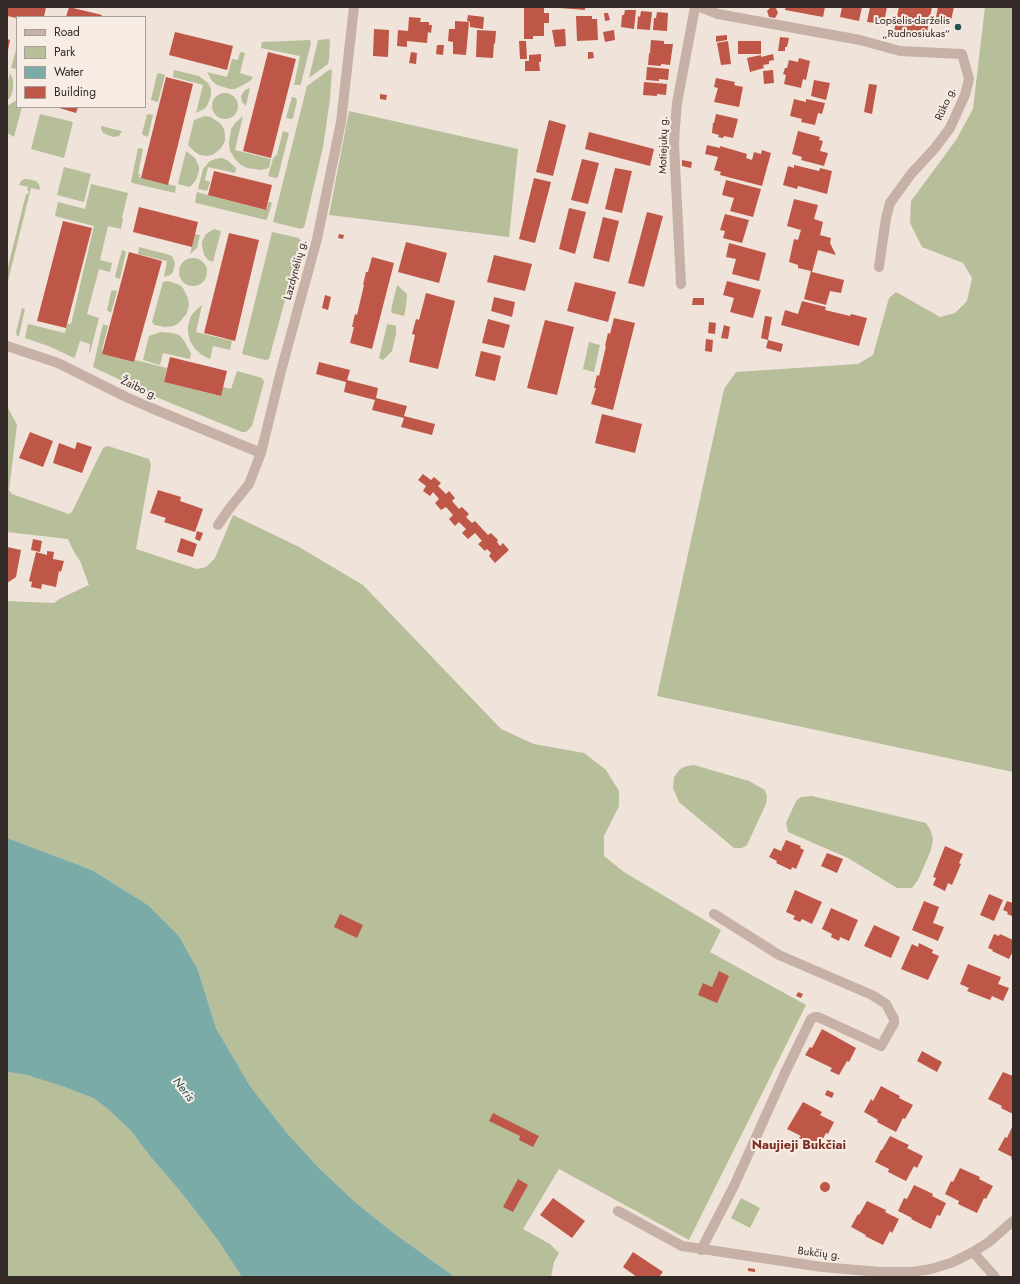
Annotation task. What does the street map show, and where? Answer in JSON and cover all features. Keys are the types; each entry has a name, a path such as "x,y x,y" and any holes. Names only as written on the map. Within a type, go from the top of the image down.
{"street":[{"name":"Lazdynėlių g.","path":"218,525 228,509 249,484 261,453 281,371 317,239 341,122 354,7"},
{"name":"Motiejukų g.","path":"681,284 674,144 677,103 696,7"},
{"name":"Rūko g.","path":"700,7 718,14 860,40 900,51 962,54 969,79 965,95 950,128 935,148 911,174 890,203 886,218 879,267"},
{"name":"Žaibo g.","path":"7,346 58,363 145,405 261,453"},
{"path":"701,1250 734,1186 784,1075 811,1020 818,1017 881,1046 894,1023 894,1019 886,1004 872,995 778,955 714,914"},
{"name":"Bukčių g.","path":"618,1211 682,1246 822,1267 912,1275 951,1263 972,1252 989,1242 1013,1221"},
{"path":"972,1252 994,1277"}],"green space":[{"path":"985,7 1013,7 1013,772 657,696 724,389 736,372 858,364 873,355 889,298 896,292 940,317 955,313 967,301 972,278 963,263 922,247 910,223 911,201 956,140 973,109"},
{"path":"329,39 328,64 309,78 318,40"},
{"path":"310,40 311,43 300,85 294,85 300,56 261,48 262,42"},
{"path":"16,50 16,69 11,68"},
{"path":"240,52 245,53 240,73 253,77 250,81 235,89 230,89 217,85 212,81 207,72 227,77 232,59 238,60"},
{"path":"332,69 330,99 323,147 304,227 301,229 273,222 307,86"},
{"path":"174,70 199,76 208,83 211,89 211,96 207,106 204,109 196,113 203,85 173,77"},
{"path":"10,73 13,80 13,89 11,96 7,101 7,85"},
{"path":"159,73 165,75 158,102 151,100 157,74"},
{"path":"250,88 246,106 242,102 241,96 245,90"},
{"path":"225,93 234,97 238,106 234,115 225,119 216,115 212,106 216,97"},
{"path":"292,97 296,98 297,101 293,118 291,119 286,118"},
{"path":"16,101 16,108 22,108 14,137 7,133 7,106"},
{"path":"349,111 518,149 509,237 329,215"},
{"path":"40,114 73,122 64,158 31,149"},
{"path":"148,114 153,115 148,137 142,133"},
{"path":"205,116 211,117 221,124 225,135 225,141 221,148 214,154 208,156 200,155 188,145 194,120"},
{"path":"243,116 235,150 271,159 269,168 261,170 247,168 235,159 230,151 229,143 231,129"},
{"path":"101,126 122,131 119,136 113,137 103,133"},
{"path":"283,131 289,133 278,177 276,178 268,176 273,159 277,155"},
{"path":"138,148 143,149 138,174 140,174 139,177 176,186 175,193 131,182"},
{"path":"186,151 195,158 199,167 196,180 190,187 178,184"},
{"path":"222,158 227,160 236,168 235,173 208,167 205,180 210,182 207,191 198,189 203,169 210,161"},
{"path":"64,167 91,174 84,202 57,195"},
{"path":"24,179 36,181 39,184 40,190 31,188 7,285 7,271 26,194 28,194 29,191 27,190 28,187 19,185"},
{"path":"91,184 128,193 121,229 108,226 100,260 112,263 110,272 99,269 87,314 99,318 90,353 90,344 80,341 74,358 51,347 25,338 28,324 65,333 67,324 71,324 94,226 55,216 58,202 85,209"},
{"path":"197,192 265,210 268,202 272,203 266,220 196,203"},
{"path":"214,229 221,231 213,262 208,260 204,255 202,242 206,234"},
{"path":"272,232 299,238 301,241 269,359 265,360 242,354"},
{"path":"195,234 200,235 197,248 190,254"},
{"path":"139,247 172,256 175,263 173,272 164,277 167,261 138,254"},
{"path":"122,250 126,252 120,279 116,278 115,276"},
{"path":"193,258 203,262 207,272 203,282 193,286 183,282 179,272 183,262"},
{"path":"168,281 180,285 183,288 188,298 189,305 187,313 179,323 173,326 165,327 155,325 152,322 163,282"},
{"path":"397,285 407,294 404,316 392,313 391,310"},
{"path":"113,290 117,291 111,313 107,310 111,292"},
{"path":"202,305 196,332 232,341 230,350 213,346 210,359 195,349 190,341 188,332 191,316"},
{"path":"22,308 25,309 19,336 17,336 16,332"},
{"path":"103,324 108,326 102,354 167,368 164,382 220,396 223,387 231,389 237,371 262,378 264,382 252,426 246,432 242,432 156,397 93,367"},
{"path":"388,324 396,326 396,334 392,351 383,360 379,358"},
{"path":"161,332 179,335 191,353 190,359 163,353 160,365 143,360 149,336"},
{"path":"589,342 600,345 594,372 583,369"},
{"path":"7,406 17,425 9,490 12,494 69,514 72,512 103,448 108,446 149,459 151,465 136,549 197,569 206,567 215,558 233,515 299,547 363,585 501,729 534,744 584,753 606,770 619,791 619,806 604,836 604,856 624,872 721,930 710,952 806,1005 689,1240 559,1169 523,1229 550,1244 559,1253 554,1262 551,1277 455,1277 395,1234 355,1202 319,1168 287,1133 250,1086 216,1028 198,970 179,936 148,905 92,870 7,838 7,601 54,603 61,598 89,585 80,561 68,539 7,532"},
{"path":"694,765 749,781 765,790 767,797 766,804 747,845 742,848 734,848 679,802 673,788 674,777 680,769"},
{"path":"812,796 926,823 931,831 933,839 931,850 918,880 912,888 897,888 848,858 788,832 786,823 796,801 801,797"},
{"path":"7,1072 27,1075 64,1087 93,1098 108,1109 131,1131 149,1155 180,1191 217,1239 242,1277 7,1277"},
{"path":"741,1198 760,1208 750,1228 731,1218"}],"water":[{"name":"Neris","path":"7,838 92,870 148,905 179,936 198,970 216,1028 250,1086 287,1133 319,1168 355,1202 395,1234 455,1277 242,1277 217,1239 180,1191 149,1155 131,1131 108,1109 93,1098 64,1087 27,1075 7,1072"}],"building":[{"path":"7,7 46,7 44,16 16,16 16,18 7,16"},
{"path":"69,7 102,15 102,16 66,16"},
{"path":"524,7 544,7 544,13 549,13 549,23 544,23 544,36 533,36 533,39 524,39"},
{"path":"585,7 585,10 560,8"},
{"path":"771,7 776,8 778,13 775,18 769,17 767,11"},
{"path":"786,7 825,7 823,17 785,10"},
{"path":"842,7 862,7 859,21 840,17"},
{"path":"870,7 887,7 884,23 867,22"},
{"path":"899,7 932,7 926,38 894,31"},
{"path":"938,7 954,7 950,25 935,22"},
{"path":"625,10 636,10 634,29 621,27 622,15 624,15"},
{"path":"641,11 652,12 650,30 637,29 638,16 640,17"},
{"path":"657,12 668,13 667,31 653,30 654,18 656,18"},
{"path":"604,13 608,13 610,20 605,21"},
{"path":"468,15 484,17 483,29 470,27 470,22 467,21"},
{"path":"576,16 592,16 592,19 597,19 598,40 577,41"},
{"path":"409,17 421,18 420,22 429,22 429,25 432,25 431,33 428,32 427,43 407,41 407,47 397,46 398,30 408,31"},
{"path":"455,21 469,22 466,55 453,54 453,42 448,41 449,29 455,29"},
{"path":"374,29 389,30 388,57 373,56"},
{"path":"565,29 566,46 555,47 552,30"},
{"path":"477,30 496,31 493,58 476,57"},
{"path":"614,30 615,40 605,42 603,32"},
{"path":"175,32 233,46 227,70 169,55"},
{"path":"727,35 727,40 716,42 716,36"},
{"path":"780,37 789,38 785,51 778,51"},
{"path":"7,39 10,40 8,50 7,50"},
{"path":"651,40 664,41 664,44 673,44 670,65 648,65 649,53 657,54 650,53"},
{"path":"519,41 526,41 527,59 520,59"},
{"path":"728,41 731,64 721,65 717,43"},
{"path":"738,41 761,41 761,54 738,54"},
{"path":"437,45 444,45 443,55 436,54"},
{"path":"268,52 296,59 271,158 243,151"},
{"path":"411,52 417,53 416,64 409,63"},
{"path":"588,52 593,52 594,58 588,59"},
{"path":"541,54 541,62 539,62 540,71 525,71 525,61 529,61 529,55"},
{"path":"773,54 774,60 769,61 769,64 763,65 764,68 750,72 747,58"},
{"path":"799,58 810,61 806,80 803,79 801,88 784,84 786,75 783,74 785,68 787,68 789,60 798,62"},
{"path":"647,67 669,69 668,80 646,80"},
{"path":"773,70 774,83 764,84 763,71"},
{"path":"166,77 193,84 168,185 141,178"},
{"path":"716,78 735,82 734,85 743,87 739,107 714,102 718,88 714,87"},
{"path":"814,80 830,83 826,100 811,96"},
{"path":"644,82 667,84 666,95 643,95"},
{"path":"869,84 877,85 872,114 864,112"},
{"path":"380,94 387,95 386,100 380,99"},
{"path":"794,99 806,102 806,99 825,103 822,114 818,113 815,125 801,122 802,119 790,116"},
{"path":"59,108 78,108 76,113"},
{"path":"716,114 738,119 733,138 724,136 723,138 718,137 719,135 712,133"},
{"path":"549,120 566,125 553,176 536,172"},
{"path":"798,131 820,137 819,140 823,141 820,151 828,153 824,166 801,160 802,157 792,154"},
{"path":"589,132 654,149 650,166 585,149"},
{"path":"707,145 720,148 720,146 747,154 746,158 752,160 754,152 761,154 762,150 771,153 762,186 720,175 721,172 714,170 718,157 705,154"},
{"path":"582,159 599,163 588,204 571,200"},
{"path":"682,160 692,162 691,168 682,166"},
{"path":"794,165 819,171 820,168 832,171 827,194 798,186 797,189 783,185 788,166 794,168"},
{"path":"615,168 632,171 622,213 605,209"},
{"path":"214,171 272,185 266,210 208,195"},
{"path":"534,178 551,182 535,243 519,239"},
{"path":"726,180 761,189 753,217 730,211 734,198 722,195"},
{"path":"794,199 818,205 814,219 823,222 820,235 831,238 830,243 836,255 818,250 812,272 844,280 841,293 830,291 826,305 804,299 811,271 798,268 798,265 789,262 794,239 798,240 801,230 787,226"},
{"path":"139,207 198,222 192,247 133,232"},
{"path":"569,208 586,212 575,254 559,249"},
{"path":"647,212 663,216 644,287 628,283"},
{"path":"725,214 749,220 742,243 723,238 725,231 720,230"},
{"path":"603,217 619,221 609,262 593,258"},
{"path":"63,221 92,228 66,328 37,321"},
{"path":"229,233 259,240 235,341 204,333"},
{"path":"339,234 344,235 343,239 338,238"},
{"path":"406,242 447,253 439,283 398,272"},
{"path":"729,243 766,253 759,281 732,274 736,259 726,257"},
{"path":"129,252 162,261 134,362 102,354"},
{"path":"494,255 532,264 525,291 487,282"},
{"path":"372,257 394,263 372,349 350,343 354,327 352,327 355,314 357,315 366,272 368,272"},
{"path":"727,281 761,290 753,318 730,312 734,298 723,295"},
{"path":"575,282 616,292 608,322 567,311"},
{"path":"426,293 455,301 438,369 409,362 415,335 412,334 416,319 419,320"},
{"path":"325,295 331,297 328,310 322,308"},
{"path":"494,297 515,302 512,317 491,311"},
{"path":"693,298 704,298 704,305 692,305"},
{"path":"802,301 826,307 825,310 850,316 851,314 867,318 859,346 781,325 785,310 798,314"},
{"path":"765,316 772,317 768,340 761,338"},
{"path":"614,318 635,323 613,410 591,404 596,388 594,388 597,375 599,376 608,333 610,334"},
{"path":"488,319 510,325 504,348 482,343"},
{"path":"545,320 574,327 557,395 527,388"},
{"path":"709,322 716,323 715,334 708,333"},
{"path":"724,325 730,327 728,339 721,338"},
{"path":"706,339 713,340 712,352 705,351"},
{"path":"768,340 783,344 781,352 766,348"},
{"path":"481,351 501,356 495,381 475,376"},
{"path":"170,357 227,371 221,396 164,382"},
{"path":"319,362 350,370 347,380 378,388 376,398 407,406 404,416 435,424 432,435 401,427 404,418 372,410 375,400 344,392 346,382 316,374"},
{"path":"602,414 642,424 635,453 595,443"},
{"path":"30,432 53,441 43,467 19,458"},
{"path":"77,442 92,447 82,473 53,463 59,443 75,449"},
{"path":"423,474 431,480 434,477 441,483 438,486 446,494 449,491 455,498 452,501 459,509 462,507 469,514 466,517 472,523 475,521 488,535 491,533 498,540 497,542 500,546 503,543 509,550 495,563 489,556 491,553 487,549 485,551 478,544 482,541 475,533 468,539 462,533 466,529 459,522 455,526 449,519 453,515 446,507 441,510 435,503 439,499 433,492 430,496 423,491 426,486 418,480"},
{"path":"158,490 181,497 180,501 203,509 195,532 164,522 166,518 150,513"},
{"path":"197,531 203,533 200,541 195,539"},
{"path":"181,538 197,544 193,557 177,552"},
{"path":"33,539 42,541 40,552 31,550"},
{"path":"7,547 21,550 16,577 7,583"},
{"path":"47,551 54,552 53,559 64,561 61,572 59,571 56,587 42,584 41,589 31,587 32,582 29,581 36,552 47,555"},
{"path":"786,840 801,846 800,848 804,850 796,869 792,867 791,870 776,863 777,861 769,857 774,848 781,851"},
{"path":"945,846 963,854 959,863 961,864 952,885 948,883 945,891 933,885 936,878 933,877"},
{"path":"827,853 843,859 837,873 821,866"},
{"path":"795,890 822,902 812,924 802,919 800,922 793,919 795,916 786,912"},
{"path":"989,894 1003,900 994,921 980,915"},
{"path":"924,901 939,907 933,923 944,927 938,941 912,930"},
{"path":"1007,901 1013,903 1012,916 1003,910"},
{"path":"831,908 858,920 849,941 840,937 839,941 831,937 832,934 822,929"},
{"path":"340,914 363,925 357,938 334,927"},
{"path":"874,925 900,937 891,958 864,946"},
{"path":"994,934 999,936 1000,934 1013,940 1013,951 1009,959 988,948"},
{"path":"919,943 933,950 932,953 939,956 928,980 901,969 912,944 918,947"},
{"path":"968,964 1001,977 998,984 1009,988 1003,1001 992,996 990,1000 967,991 969,988 960,984"},
{"path":"719,971 729,976 717,1003 698,995 703,983 712,987"},
{"path":"798,992 803,994 801,998 796,996"},
{"path":"822,1029 856,1048 849,1062 847,1061 839,1075 830,1071 832,1068 805,1055 810,1047 812,1048"},
{"path":"922,1051 942,1062 937,1072 917,1061"},
{"path":"1003,1072 1013,1076 1013,1114 1001,1108 1002,1106 988,1099"},
{"path":"881,1086 913,1105 905,1119 903,1118 896,1132 877,1122 878,1120 864,1112 871,1099 873,1101"},
{"path":"827,1090 834,1093 832,1098 825,1095"},
{"path":"803,1102 822,1112 820,1115 834,1122 818,1148 799,1138 801,1136 787,1129"},
{"path":"493,1113 539,1136 533,1147 519,1140 520,1136 489,1121"},
{"path":"1013,1125 1013,1160 1011,1159 1012,1157 998,1150 1005,1137 1007,1138"},
{"path":"890,1136 909,1145 907,1148 923,1156 917,1168 914,1166 906,1181 888,1172 889,1169 875,1162"},
{"path":"960,1168 980,1177 979,1179 993,1186 986,1199 984,1198 977,1213 958,1204 959,1201 945,1194 951,1181 953,1182"},
{"path":"518,1179 528,1185 513,1212 503,1207"},
{"path":"823,1182 827,1182 829,1183 829,1191 823,1192 820,1189 820,1185"},
{"path":"914,1185 933,1194 932,1196 946,1203 940,1216 937,1215 931,1229 898,1211 904,1198 907,1199"},
{"path":"553,1198 585,1221 572,1238 540,1215"},
{"path":"867,1201 886,1210 885,1212 899,1219 892,1233 890,1231 883,1245 851,1227"},
{"path":"633,1252 663,1272 659,1277 637,1277 623,1267"},
{"path":"748,1268 755,1269 755,1272 748,1271"}],"place":[{"name":"Lopšelis-darželis „Rudnosiukas“","path":"958,27"}],"district":[{"name":"Naujieji Bukčiai","path":"799,1146"}]}
